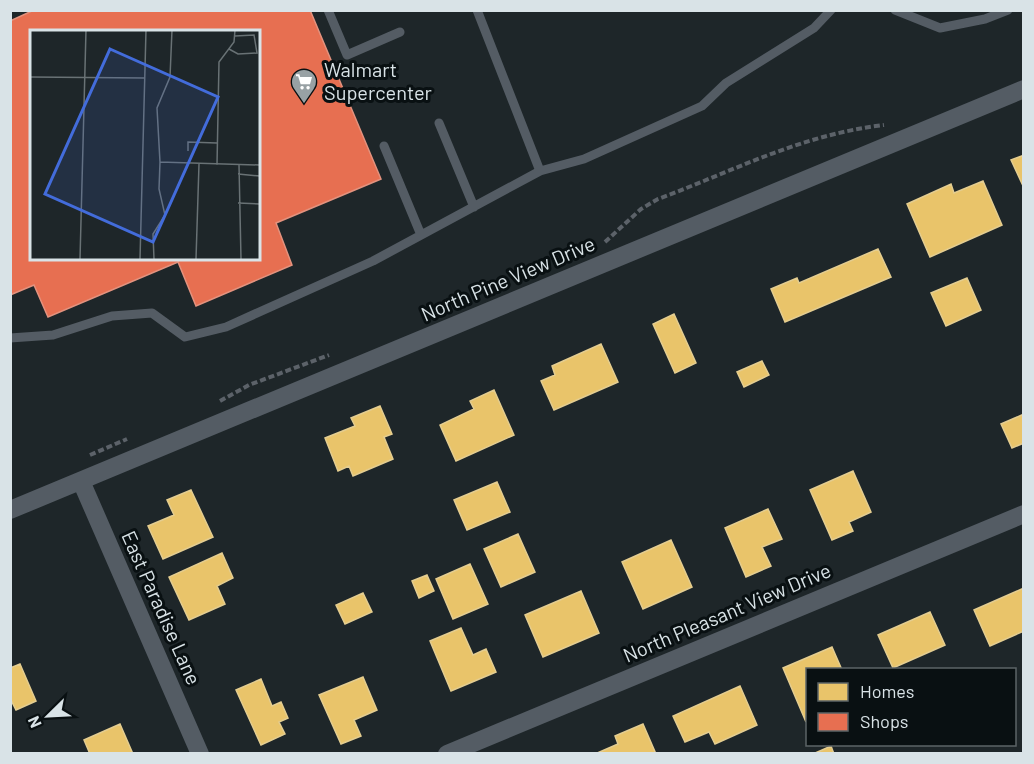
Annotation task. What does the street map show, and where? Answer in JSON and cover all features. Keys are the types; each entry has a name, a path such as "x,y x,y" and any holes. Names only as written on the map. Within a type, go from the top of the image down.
{"street":[{"name":"North Pine View Drive","path":"10,510 1023,89"},
{"name":"East Paradise Lane","path":"81,480 200,753"},
{"name":"North Pleasant View Drive","path":"447,753 1023,514"}],"lane":[{"path":"328,10 347,55 400,32"},
{"path":"477,10 540,171"},
{"path":"10,338 53,335 112,315 152,313 185,337 226,327 373,261 540,171 584,159 702,106 726,83 759,60 814,28 831,10"},
{"path":"895,10 940,28 984,20 1008,10"},
{"path":"439,123 474,207"},
{"path":"384,146 421,236"}],"path":[{"path":"602,244 641,209 658,200 789,145 844,130 887,125"},
{"path":"214,404 249,385 337,352"},
{"path":"82,459 101,448 135,436"}],"building: Homes":[{"path":"1024,155 1024,188 1011,160"},
{"path":"983,181 1002,225 930,257 907,204 951,184 954,193"},
{"path":"878,249 891,277 785,322 771,289 797,278 799,283"},
{"path":"967,278 981,310 946,326 931,293"},
{"path":"674,314 696,363 675,373 653,324"},
{"path":"601,344 618,382 554,410 541,381 555,375 552,366"},
{"path":"762,361 769,375 744,387 737,372"},
{"path":"494,390 514,435 456,461 440,425 474,409 470,401"},
{"path":"380,406 392,434 384,437 393,459 353,476 349,466 338,471 325,438 355,426 351,418"},
{"path":"1024,414 1024,443 1012,448 1001,424"},
{"path":"853,471 871,512 849,522 853,531 832,540 810,490"},
{"path":"497,482 510,512 467,530 454,500"},
{"path":"191,490 213,537 163,559 148,526 174,515 167,500"},
{"path":"768,509 782,539 762,547 771,566 746,577 725,528"},
{"path":"518,534 535,572 501,587 484,549"},
{"path":"671,540 692,587 643,609 622,562"},
{"path":"222,553 233,578 217,586 225,604 189,620 169,577"},
{"path":"470,564 488,604 453,619 436,579"},
{"path":"427,575 434,591 419,598 412,581"},
{"path":"1024,588 1024,631 990,646 974,610"},
{"path":"581,591 599,633 543,657 525,615"},
{"path":"363,593 372,612 345,624 336,605"},
{"path":"930,612 945,645 893,668 878,635"},
{"path":"461,628 473,655 486,649 496,672 451,691 430,641"},
{"path":"832,647 841,668 806,668 806,722 783,668"},
{"path":"20,664 36,701 16,710 10,698 10,668"},
{"path":"363,677 377,710 354,720 361,736 341,744 319,695"},
{"path":"261,679 272,706 281,702 288,718 279,722 285,734 261,745 236,690"},
{"path":"740,686 757,725 715,744 709,732 685,742 673,716"},
{"path":"120,724 133,754 90,754 84,740"},
{"path":"643,724 656,754 595,754 618,744 615,736"},
{"path":"831,746 834,754 813,754"}],"building: Shops":[{"name":"Walmart Supercenter","path":"34,10 310,10 381,179 276,223 292,265 196,306 178,262 48,317 34,285 10,295 10,21"}],"place":[{"name":"Walmart Supercenter","path":"304,105"}]}
